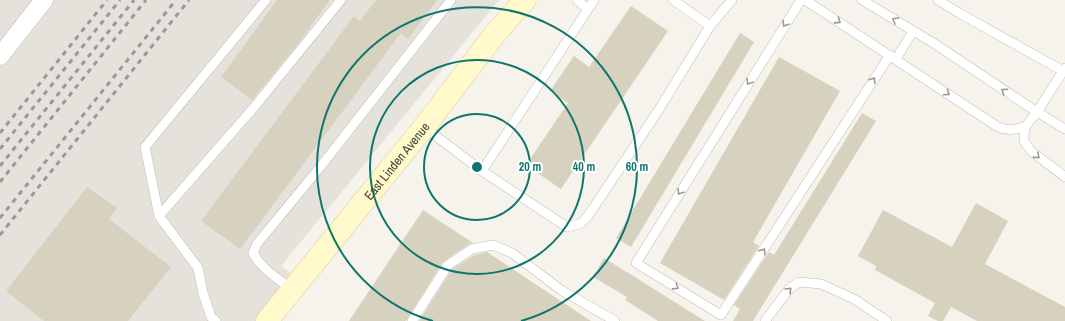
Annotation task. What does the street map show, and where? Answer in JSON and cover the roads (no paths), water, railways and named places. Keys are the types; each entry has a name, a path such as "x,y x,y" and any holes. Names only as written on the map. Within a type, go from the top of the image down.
{"street":[{"path":"0,56 44,0"},
{"name":"East Linden Avenue","path":"267,321 424,127 495,34 525,0"}],"lane":[{"path":"216,321 211,317 203,293 198,268 159,216 145,147 266,0"},
{"path":"159,216 256,105 342,0"},
{"path":"292,290 266,269 255,257 253,253 257,244 321,166 451,0"},
{"path":"578,0 588,9"},
{"path":"482,171 594,0"},
{"path":"673,0 710,26"},
{"path":"424,127 482,171 567,227 580,224 588,216 658,111 710,26 732,0"},
{"path":"801,0 636,263 721,315 893,57 913,31"},
{"path":"805,0 998,127 1008,130 1017,130 1026,126"},
{"path":"862,0 1065,129"},
{"path":"938,0 1064,71 1026,126 1024,141 1031,150 1065,177"},
{"path":"412,321 448,266 472,249 494,245 512,253 561,290 615,321"},
{"path":"765,321 789,289 799,282 821,284 854,299 887,321"}],"railway":[{"path":"0,133 107,0"},
{"path":"0,149 120,0"},
{"path":"0,166 134,0"},
{"path":"0,182 146,0"},
{"path":"0,218 176,0"},
{"path":"0,235 189,0"}]}
